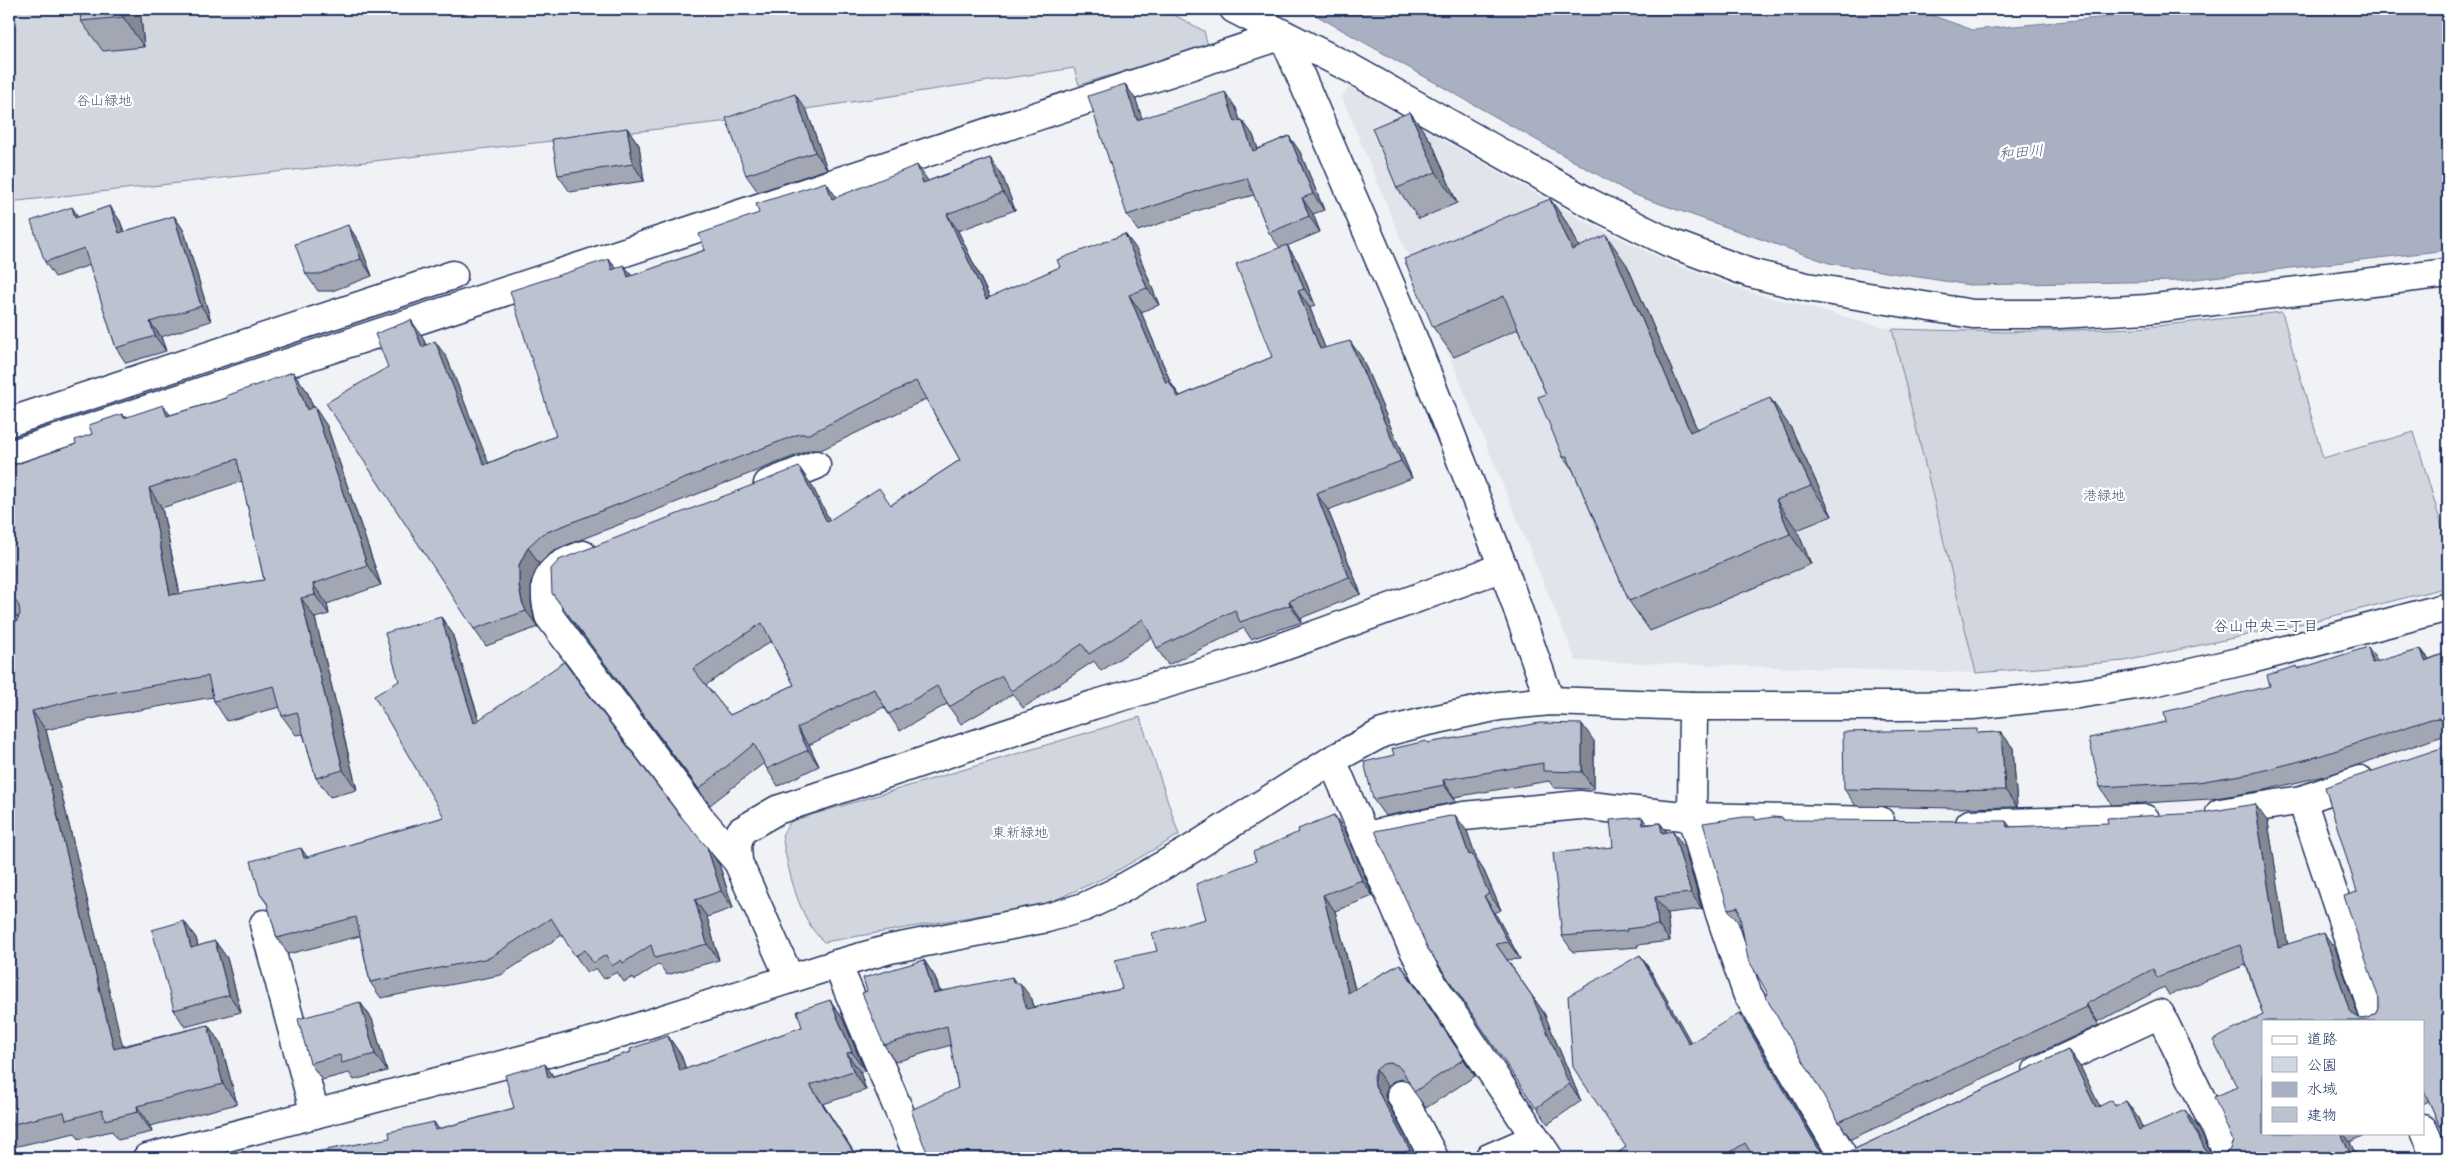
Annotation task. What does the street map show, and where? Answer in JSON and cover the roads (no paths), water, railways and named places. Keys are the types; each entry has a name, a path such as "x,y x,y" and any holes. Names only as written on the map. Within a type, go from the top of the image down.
{"street":[{"path":"1234,9 1282,36 1352,69 1588,202 1668,242 1750,273 1807,288 1972,314 2058,314 2147,309 2448,273"},
{"path":"9,454 1282,36"},
{"path":"1282,36 1411,333 1503,566 1550,701"},
{"path":"9,422 452,275"},
{"path":"743,493 816,466"},
{"path":"608,546 553,569 548,578 544,595 549,616 701,819 738,862 790,979"},
{"path":"738,862 737,845 741,831 777,810 1093,705 1242,661 1503,566"},
{"path":"148,1158 601,1039 890,949 1047,918 1084,906 1116,892 1185,853 1332,760 1382,733 1499,706 1550,701 1693,706 1973,704 2078,694 2149,683 2236,663 2448,607"},
{"path":"1693,706 1692,817 1720,914 1747,994 1852,1156"},
{"path":"1332,760 1408,940 1426,974 1542,1148 1489,1158"},
{"path":"1942,824 2108,822 2184,816 2302,800 2384,772"},
{"path":"2302,800 2376,1020"},
{"path":"1365,836 1464,816 1580,805 1692,817 1902,822"},
{"path":"264,924 315,1114"},
{"path":"837,964 919,1158"},
{"path":"2017,1080 2160,1014 2230,1158"},
{"path":"1401,1095 1434,1158"},
{"path":"2424,1131 2436,1158"}],"water":[{"name":"和田川","path":"1305,9 1914,9 1973,30 2191,9 2448,9 2448,250 2178,281 1969,285 1829,263 1632,194"}],"district":[{"name":"谷山中央三丁目","path":"2266,626"}],"park label":[{"name":"谷山緑地","path":"104,100"},
{"name":"港緑地","path":"2104,495"},
{"name":"東新緑地","path":"1020,832"}]}
